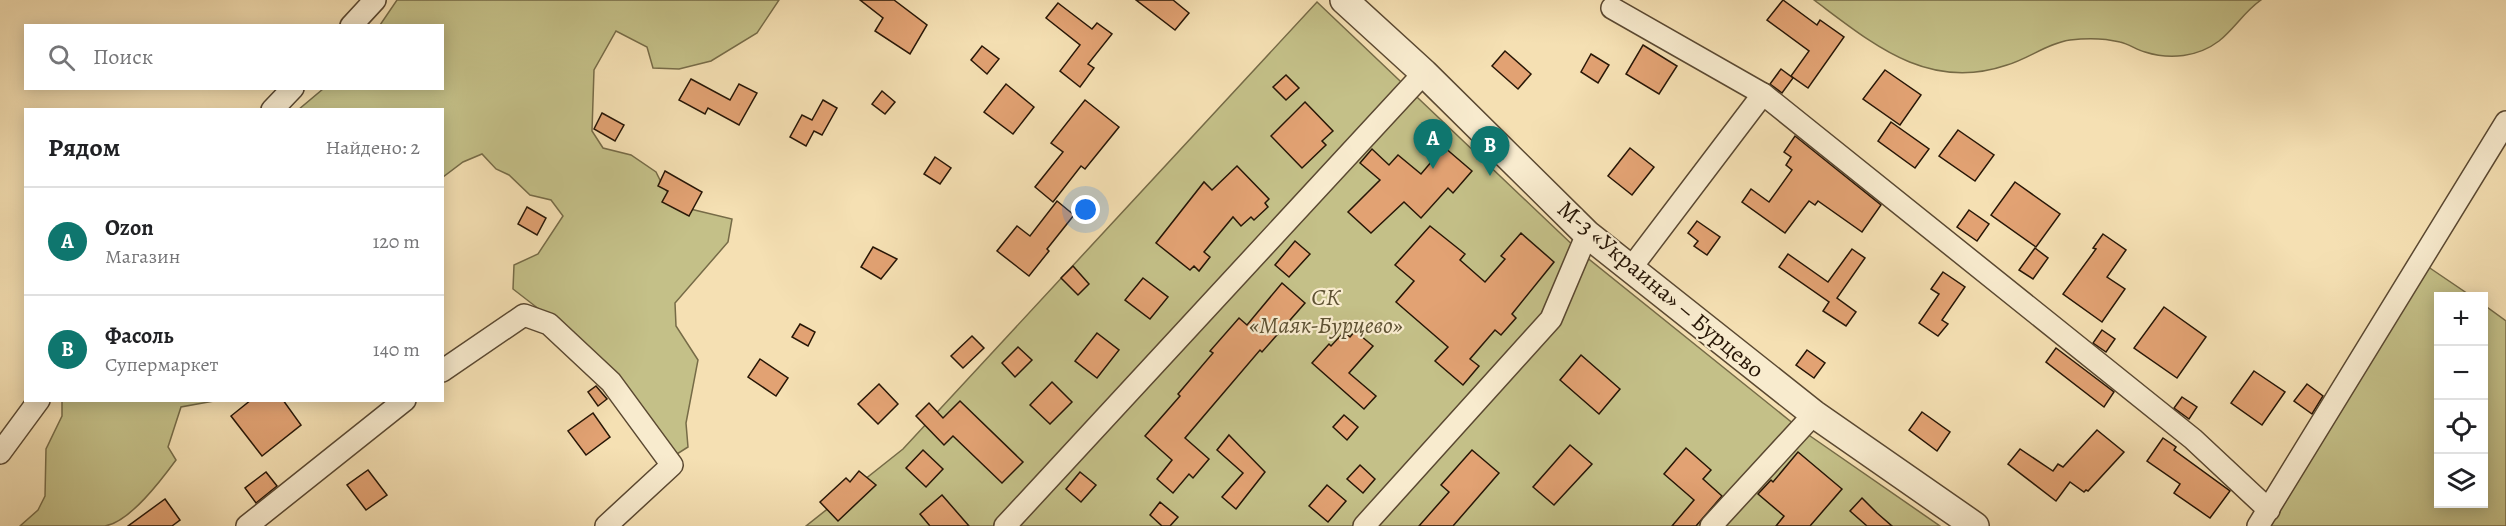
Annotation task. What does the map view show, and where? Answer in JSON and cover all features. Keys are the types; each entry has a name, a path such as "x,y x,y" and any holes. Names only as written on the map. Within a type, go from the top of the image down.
{"street":[{"path":"353,24 375,0"},
{"name":"М-3 «Украина» – Бурцево","path":"1344,0 1424,73 1587,234 1814,414 1975,526"},
{"path":"1612,8 1763,94 2193,439 2263,518 2506,122"},
{"path":"1005,526 1424,73"},
{"path":"274,108 291,90"},
{"path":"1631,268 1763,94"},
{"path":"1364,526 1551,319 1587,234"},
{"path":"444,370 524,315 549,324 611,382 672,465 606,526"},
{"path":"0,453 38,402"},
{"path":"247,526 402,402"},
{"path":"1711,526 1814,414"}],"green space":[{"path":"397,0 779,0 757,33 711,61 679,69 653,68 647,47 616,31 594,70 592,131 603,148 631,155 656,172 678,206 732,219 728,242 675,303 676,326 698,360 686,423 688,447 677,454 580,341 513,289 514,265 538,254 563,216 551,200 530,195 509,175 496,169 482,154 463,162 444,176 444,108 300,108 322,90 444,90 444,24 381,24"},
{"path":"1814,0 2261,0 2219,41 2193,54 2164,56 2114,41 2076,39 2054,44 2007,65 1978,72 1952,72 1927,68 1880,47"},
{"name":"СК «Маяк-Бурцево»","path":"1317,2 1580,252 1800,429 1940,526 806,526 903,449"},
{"path":"2421,262 2465,292 2434,292 2434,508 2488,508 2488,308 2506,321 2506,526 2258,526"},
{"path":"62,402 208,402 181,407 168,447 176,460 145,499 125,517 105,526 20,526 38,510 45,496 46,449 62,416"}],"building":[{"path":"860,0 894,0 927,25 910,54 875,31 883,18"},
{"path":"1136,0 1173,0 1189,13 1175,30"},
{"path":"1783,0 1817,25 1820,20 1844,37 1808,88 1791,76 1809,51 1767,20"},
{"path":"1058,3 1092,29 1097,23 1112,34 1088,64 1094,68 1080,87 1060,71 1080,45 1046,18"},
{"path":"1643,45 1677,66 1659,94 1626,74"},
{"path":"982,46 999,59 987,74 971,60"},
{"path":"1505,51 1531,74 1518,89 1492,66"},
{"path":"1591,54 1609,65 1598,83 1581,72"},
{"path":"1781,69 1793,78 1782,93 1770,84"},
{"path":"1885,70 1921,95 1900,125 1863,99"},
{"path":"1286,75 1299,88 1286,100 1273,87"},
{"path":"691,79 730,100 739,84 757,93 739,125 708,108 705,114 679,100"},
{"path":"1006,84 1034,107 1013,134 984,112"},
{"path":"882,91 895,102 885,114 872,104"},
{"path":"823,100 837,108 822,135 814,131 806,146 790,137 802,115 812,120"},
{"path":"1085,100 1119,127 1085,169 1081,166 1053,202 1035,187 1063,152 1051,143"},
{"path":"1305,102 1333,131 1322,141 1326,145 1302,168 1271,136"},
{"path":"602,113 624,125 615,141 594,129"},
{"path":"1891,122 1929,149 1915,168 1878,141"},
{"path":"1958,130 1994,155 1975,181 1939,156"},
{"path":"1795,136 1881,205 1862,232 1818,201 1815,205 1809,201 1785,233 1742,202 1751,189 1769,202 1792,170 1786,165 1791,157 1784,152"},
{"path":"1444,147 1472,171 1453,193 1448,188 1421,218 1404,202 1371,233 1348,212 1380,180 1360,163 1372,149 1389,165 1398,155 1421,174"},
{"path":"1630,148 1654,167 1632,195 1608,176"},
{"path":"935,157 951,168 940,184 924,174"},
{"path":"1237,166 1269,199 1265,203 1268,207 1254,220 1251,217 1241,226 1233,217 1204,252 1210,257 1199,271 1194,266 1190,270 1156,243 1204,182 1212,190"},
{"path":"665,171 702,192 689,216 662,202 668,191 658,186"},
{"path":"2015,182 2060,214 2036,247 1991,215"},
{"path":"1057,201 1074,215 1029,276 997,251 1017,226 1030,236"},
{"path":"527,207 546,218 537,235 518,224"},
{"path":"1969,210 1989,224 1977,241 1957,227"},
{"path":"1697,221 1720,237 1707,255 1694,246 1698,241 1688,233"},
{"path":"1430,226 1465,254 1460,260 1485,282 1505,259 1501,256 1521,233 1554,262 1512,314 1516,318 1501,335 1495,330 1470,359 1479,366 1463,385 1435,361 1448,347 1396,302 1414,281 1395,265"},
{"path":"2103,234 2126,250 2107,277 2125,289 2102,322 2063,294 2096,249 2093,248"},
{"path":"1295,241 1310,254 1289,277 1275,265"},
{"path":"873,247 897,259 881,279 861,267"},
{"path":"2035,248 2048,258 2033,279 2019,270"},
{"path":"1852,249 1865,258 1837,298 1856,312 1846,326 1823,311 1829,302 1779,267 1788,254 1828,282"},
{"path":"1073,266 1089,284 1078,295 1061,278"},
{"path":"1943,272 1965,287 1942,320 1948,324 1938,336 1919,323 1939,294 1931,289"},
{"path":"1143,278 1168,297 1150,319 1125,300"},
{"path":"1282,283 1305,303 1262,352 1260,350 1185,438 1209,459 1193,478 1189,474 1173,493 1157,479 1172,460 1145,436 1180,396 1178,394 1213,353 1210,351 1239,318 1247,325"},
{"path":"2164,307 2206,337 2177,378 2134,348"},
{"path":"800,324 815,332 808,346 792,337"},
{"path":"2102,330 2115,339 2106,352 2093,343"},
{"path":"1355,331 1373,346 1349,373 1376,396 1364,409 1312,363 1329,344 1331,346 1344,332 1350,337"},
{"path":"1097,333 1119,350 1097,378 1075,361"},
{"path":"972,336 984,348 963,368 951,356"},
{"path":"1018,347 1032,360 1015,377 1002,363"},
{"path":"2056,348 2114,392 2104,407 2046,362"},
{"path":"1807,350 1825,363 1814,378 1796,365"},
{"path":"1581,355 1620,389 1599,414 1560,380"},
{"path":"760,359 788,378 776,396 748,377"},
{"path":"2254,371 2285,392 2262,425 2231,403"},
{"path":"1052,382 1072,402 1050,424 1030,405"},
{"path":"879,384 898,404 878,424 858,404"},
{"path":"2307,384 2323,396 2312,414 2294,401"},
{"path":"596,386 607,399 598,406 588,392"},
{"path":"2182,397 2197,407 2189,419 2174,408"},
{"path":"960,401 1023,462 1002,483 953,436 944,445 916,416 929,403 943,418"},
{"path":"248,402 284,402 301,425 262,456 231,416"},
{"path":"1922,412 1950,432 1937,451 1909,430"},
{"path":"593,413 610,437 586,455 568,431"},
{"path":"1344,415 1358,427 1347,440 1333,427"},
{"path":"2097,430 2124,452 2088,491 2084,492 2070,482 2056,501 2008,464 2020,449 2053,471 2058,464 2063,467"},
{"path":"1229,435 1265,472 1236,509 1222,497 1243,473 1217,450"},
{"path":"2163,438 2176,447 2174,450 2230,491 2210,518 2174,493 2180,484 2147,461"},
{"path":"1570,445 1592,464 1554,505 1533,487"},
{"path":"1686,448 1711,470 1703,479 1722,496 1696,526 1672,526 1694,500 1664,474"},
{"path":"923,450 943,469 926,487 906,468"},
{"path":"1472,450 1499,473 1453,526 1419,526 1449,492 1441,485"},
{"path":"1798,452 1842,489 1810,526 1776,526 1784,516 1758,494 1771,480 1773,482"},
{"path":"1360,465 1375,479 1363,493 1347,479"},
{"path":"368,470 387,495 366,510 347,485"},
{"path":"859,471 876,485 838,521 820,502 846,478 850,482"},
{"path":"266,472 277,486 256,503 245,488"},
{"path":"1080,472 1096,485 1081,502 1066,489"},
{"path":"1327,485 1346,501 1328,522 1309,506"},
{"path":"942,495 969,526 930,526 920,514"},
{"path":"1862,498 1892,526 1867,526 1850,511"},
{"path":"165,499 180,520 172,526 128,526"},
{"path":"1160,502 1178,517 1170,526 1162,526 1150,515"}],"place":[{"name":"Ozon","path":"1433,169"},
{"name":"Фасоль","path":"1490,176"}]}
